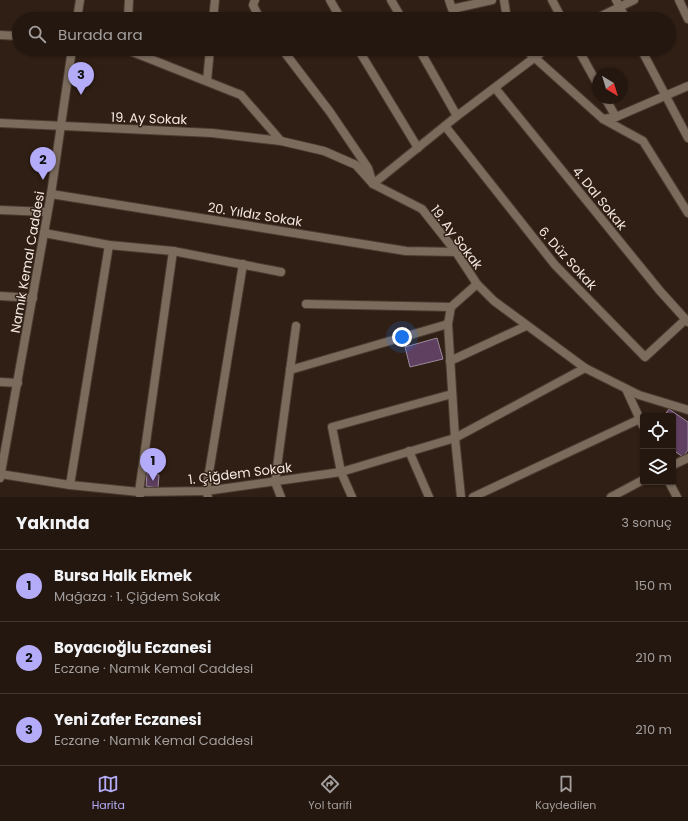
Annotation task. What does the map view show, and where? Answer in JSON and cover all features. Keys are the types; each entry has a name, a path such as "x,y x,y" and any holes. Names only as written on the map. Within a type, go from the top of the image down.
{"street":[{"path":"78,12 80,0"},
{"path":"129,12 130,0"},
{"path":"214,12 215,0"},
{"path":"255,0 253,4 257,12"},
{"path":"330,0 337,12"},
{"path":"391,0 398,12"},
{"path":"449,0 452,9 492,0"},
{"path":"504,0 506,12"},
{"path":"552,0 558,12"},
{"path":"605,12 618,3 634,0"},
{"path":"679,0 688,19"},
{"path":"618,3 622,12"},
{"path":"0,35 12,36"},
{"name":"Namık Kemal Caddesi","path":"0,475 18,383 51,194 71,56"},
{"path":"143,56 241,95 281,141"},
{"path":"207,81 209,56"},
{"path":"287,56 330,112 368,168 373,184 457,116 536,56"},
{"path":"362,56 418,148"},
{"path":"423,56 457,116"},
{"path":"582,56 592,74"},
{"path":"645,56 688,138"},
{"path":"533,58 603,119 643,141 688,213"},
{"path":"603,119 616,117 688,86"},
{"name":"4. Dal Sokak","path":"495,88 660,291 687,321"},
{"path":"608,104 616,117"},
{"name":"19. Ay Sokak","path":"0,123 212,133 281,141 324,151 356,165 373,184 422,209 456,252 477,284 494,301 585,368 640,395 688,410"},
{"name":"6. Düz Sokak","path":"445,126 555,265 645,357 687,321"},
{"name":"20. Yıldız Sokak","path":"51,194 406,251 456,252"},
{"path":"0,210 47,212"},
{"path":"44,233 109,245 173,251 281,272"},
{"path":"70,485 109,245"},
{"path":"140,495 173,251"},
{"path":"207,494 243,264"},
{"path":"461,497 455,438 448,324 451,307 477,284"},
{"path":"0,296 33,298"},
{"path":"306,304 451,307"},
{"path":"290,370 448,324"},
{"path":"280,497 275,482 296,326"},
{"path":"450,361 526,326"},
{"name":"1. Çiğdem Sokak","path":"0,475 140,495 207,494 341,472 455,438 585,368"},
{"path":"0,382 18,383"},
{"path":"626,388 640,420"},
{"path":"352,497 341,472 332,427 452,394"},
{"path":"473,497 640,422"},
{"path":"410,451 429,497"},
{"path":"676,464 688,458"},
{"path":"617,496 640,482"},
{"path":"671,485 677,497"}],"building":[{"path":"437,338 443,359 410,367 405,347"},
{"path":"669,409 675,413 666,413"},
{"path":"676,414 688,422 688,450 683,457 676,452"},
{"path":"147,473 159,475 158,488 146,486"}],"place":[{"name":"Yeni Zafer Eczanesi","path":"81,95"},
{"name":"Boyacıoğlu Eczanesi","path":"43,180"},
{"name":"Bursa Halk Ekmek","path":"153,481"}]}
